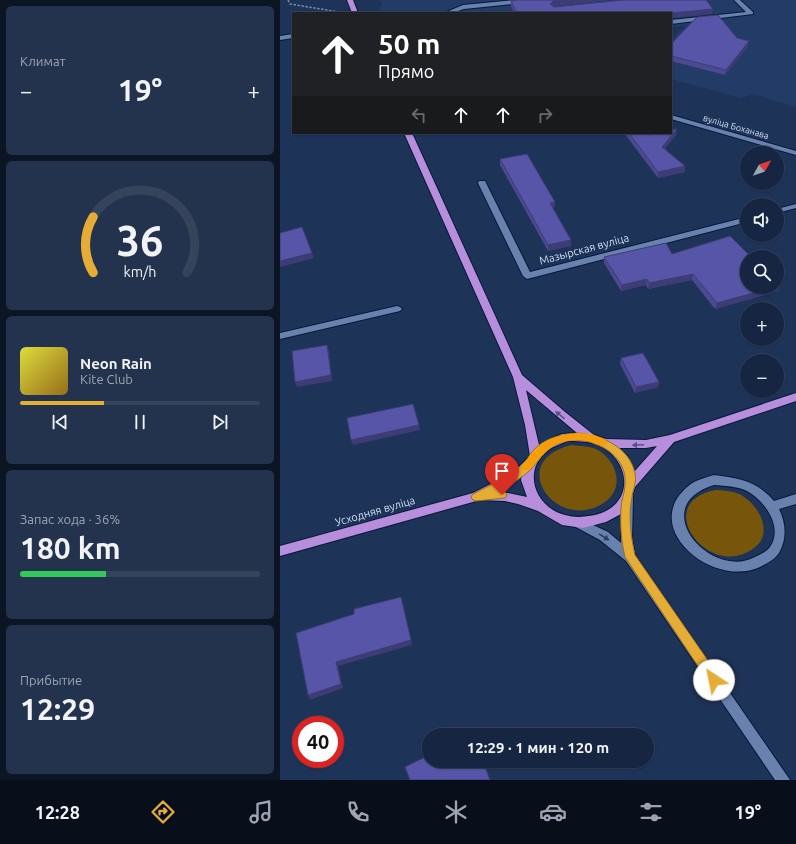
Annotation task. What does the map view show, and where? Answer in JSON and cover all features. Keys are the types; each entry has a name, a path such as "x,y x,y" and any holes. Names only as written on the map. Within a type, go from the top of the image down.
{"main road":[{"path":"350,0 355,12"},
{"path":"408,134 518,377 530,425 532,460 526,478 530,494 541,508 560,519 576,522 591,522 606,517 618,508 627,497 630,485 630,473 624,460 616,451 605,443 592,438 579,436 566,438 554,441 544,447 532,460"},
{"path":"518,377 560,416 592,438"},
{"path":"605,443 646,444 670,439 796,397"},
{"path":"630,485 650,459 670,439"},
{"name":"Усходняя вуліца","path":"476,497 498,486 532,460"},
{"name":"Усходняя вуліца","path":"280,551 476,497 502,495 521,500 541,508"}],"street":[{"path":"450,12 463,8 533,0"},
{"path":"672,22 751,13 736,0"},
{"path":"280,38 292,36"},
{"name":"вуліца Боханава","path":"672,118 796,153"},
{"name":"Мазырская вуліца","path":"482,183 526,276 740,221"},
{"path":"784,209 796,206"},
{"path":"280,336 397,309"},
{"path":"714,480 735,482 751,488 766,498 773,506 779,521 780,538 774,552 763,561 747,567 727,567 705,559 691,548 685,540 678,525 678,514 686,494 698,485 714,480"},
{"path":"627,497 626,538 630,557"},
{"path":"773,506 796,499"},
{"path":"576,522 604,536 630,557 783,780"}],"path":[{"path":"288,0 290,4 336,12"}],"shaded area":[{"path":"380,0 796,0 796,107 753,94 741,98 672,79 672,39 685,26 672,27 672,12 380,12 378,7 382,7"},
{"path":"572,445 596,449 609,459 616,474 617,481 611,496 605,502 587,510 570,509 556,503 545,492 540,479 541,465 552,453"},
{"path":"715,490 739,494 746,498 758,511 762,519 763,534 760,542 754,548 737,556 720,555 705,548 693,537 687,523 687,509 696,498"}],"building":[{"path":"554,0 550,4 554,7 623,0 706,0 713,9 672,13 516,12 511,1"},
{"path":"718,15 737,38 749,41 726,70 672,56 672,43 697,17"},
{"path":"677,129 662,147 685,166 658,172 630,134 672,134 672,130"},
{"path":"527,154 555,202 550,203 571,240 548,245 500,159"},
{"path":"302,227 312,253 280,261 280,233"},
{"path":"730,236 744,250 740,250 740,294 750,294 717,303 693,274 649,283 647,279 622,285 604,257 666,243 672,254"},
{"path":"327,345 331,375 295,382 292,351"},
{"path":"643,353 659,382 636,387 621,358"},
{"path":"413,404 419,425 351,440 347,418"},
{"path":"401,597 411,640 336,662 341,684 308,695 296,633 354,614 354,609"},
{"path":"422,758 422,768 486,768 490,780 410,780 405,767"}],"slow traffic":[{"path":"525,468 535,455 554,441 579,436 592,438 602,442"}],"route":[{"path":"502,495 476,497 514,476 529,464 535,455 544,447 554,441 579,436 592,438 605,443 616,451 624,460 630,473 630,485 627,497 626,538 630,557 714,680"}]}
